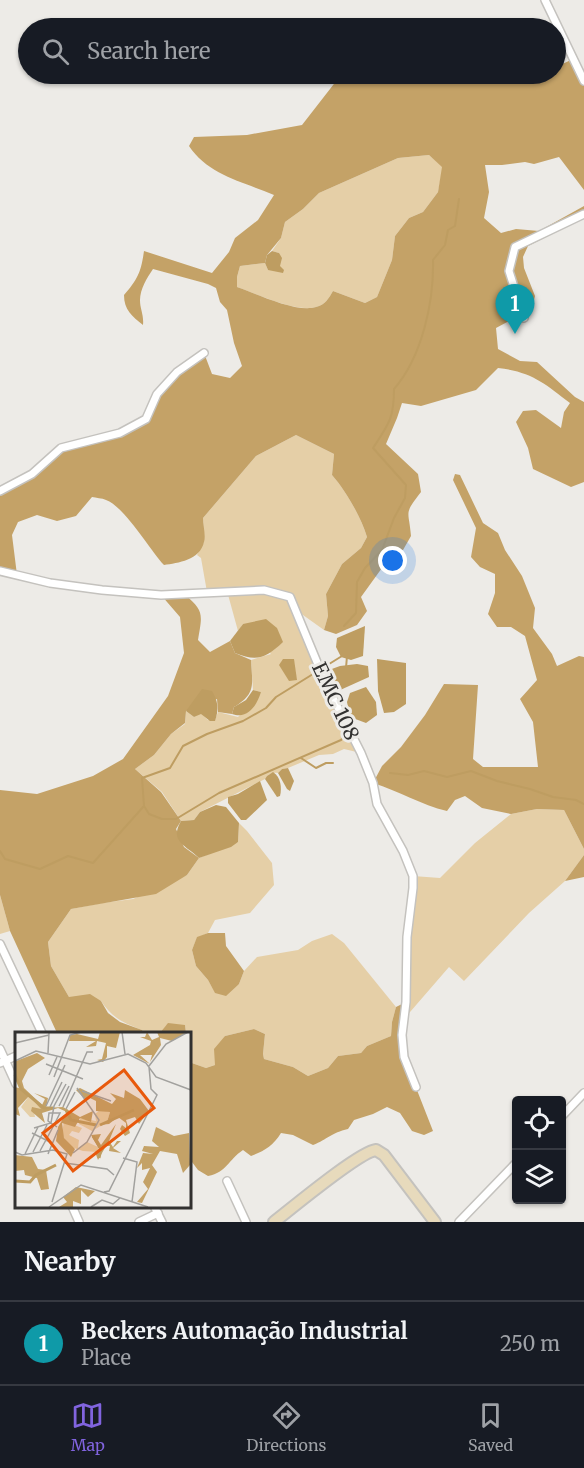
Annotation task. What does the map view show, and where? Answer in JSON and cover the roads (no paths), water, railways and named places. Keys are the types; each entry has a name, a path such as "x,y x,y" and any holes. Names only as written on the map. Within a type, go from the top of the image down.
{"street":[{"path":"545,0 554,18"},
{"path":"566,44 584,81"},
{"path":"524,318 509,270 515,247 584,214"},
{"path":"0,491 32,474 61,448 120,433 146,419 157,394 177,372 204,353"},
{"name":"EMC 108","path":"0,571 50,583 102,590 161,595 264,590 290,597 326,684 361,753 373,783 377,804 399,843 413,876 402,1035 404,1057 416,1087"},
{"path":"0,944 42,1032"},
{"path":"0,1049 3,1062 15,1082"},
{"path":"566,1111 584,1093"},
{"path":"274,1222 365,1154 376,1150 384,1155 435,1222"},
{"path":"459,1222 468,1219 512,1168"},
{"path":"227,1181 246,1222"},
{"path":"72,1207 79,1222"},
{"path":"139,1222 156,1209 162,1222"}],"waterway":[{"path":"344,626 356,613 357,582 365,568 382,550 394,518 405,498 406,485 373,448 390,420 394,389 404,376 419,345 431,293 433,260 445,245 448,230 455,226 459,199"},
{"path":"0,851 5,859 40,869 68,856 93,863 144,806 142,778 170,768 183,746 207,734 243,721 266,708 276,697 342,656"},
{"path":"346,668 347,656"},
{"path":"144,806 149,814 162,819 176,819 219,793 341,740 348,732"},
{"path":"301,758 316,768 326,763 333,763"},
{"path":"390,773 408,775 424,771 447,777 471,771 497,781 553,797 576,800 584,804"}],"place":[{"name":"Beckers Automação Industrial","path":"515,334"}]}
